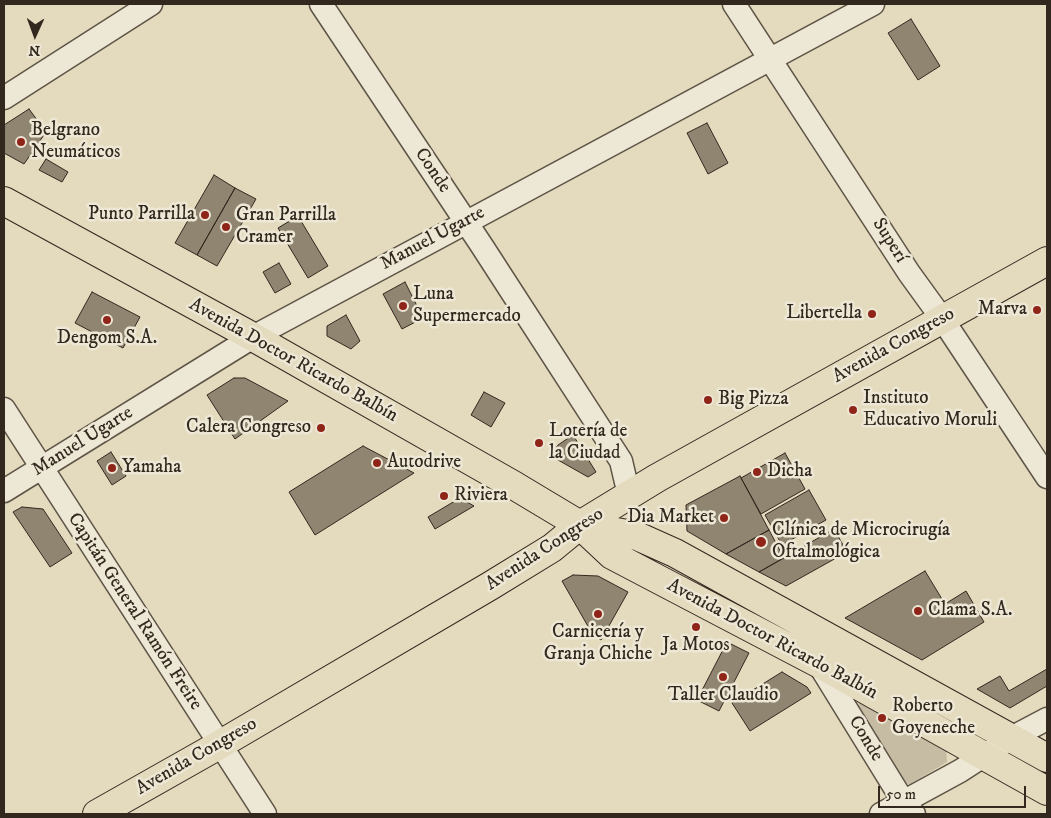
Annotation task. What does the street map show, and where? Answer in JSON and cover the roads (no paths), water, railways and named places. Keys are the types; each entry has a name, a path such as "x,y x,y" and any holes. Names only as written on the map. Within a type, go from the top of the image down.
{"main road":[{"name":"Avenida Doctor Ricardo Balbín","path":"4,201 253,337 506,481 580,525 612,555 818,663 1047,790"},
{"name":"Avenida Congreso","path":"97,814 219,745 490,586 552,548 580,525 657,478 1047,261"},
{"path":"629,495 638,536"},
{"name":"Avenida Doctor Ricardo Balbín","path":"580,525 638,536 675,553 1047,758"}],"street":[{"path":"4,98 151,4"},
{"name":"Conde","path":"321,4 466,222 620,461 629,495"},
{"name":"Superí","path":"734,4 909,273 943,320 1047,477"},
{"name":"Manuel Ugarte","path":"4,491 253,337 772,60 872,4"},
{"name":"Capitán General Ramón Freire","path":"4,409 265,814"},
{"name":"Conde","path":"818,663 908,808"},
{"path":"880,814 908,808 1011,738 1047,719"}],"place":[{"name":"Belgrano Neumáticos","path":"21,142"},
{"name":"Punto Parrilla","path":"205,215"},
{"name":"Gran Parrilla Cramer","path":"226,227"},
{"name":"Luna Supermercado","path":"403,306"},
{"name":"Marva","path":"1037,310"},
{"name":"Libertella","path":"872,314"},
{"name":"Dengom S.A.","path":"107,320"},
{"name":"Big Pizza","path":"708,400"},
{"name":"Instituto Educativo Moruli","path":"853,410"},
{"name":"Calera Congreso","path":"321,428"},
{"name":"Lotería de la Ciudad","path":"539,443"},
{"name":"Autodrive","path":"377,463"},
{"name":"Yamaha","path":"112,468"},
{"name":"Dicha","path":"757,472"},
{"name":"Riviera","path":"444,496"},
{"name":"Dia Market","path":"724,518"},
{"name":"Clínica de Microcirugía Oftalmológica","path":"761,542"},
{"name":"Clama S.A.","path":"918,611"},
{"name":"Carnicería y Granja Chiche","path":"598,614"},
{"name":"Ja Motos","path":"696,627"},
{"name":"Taller Claudio","path":"723,677"},
{"name":"Roberto Goyeneche","path":"882,718"}]}
